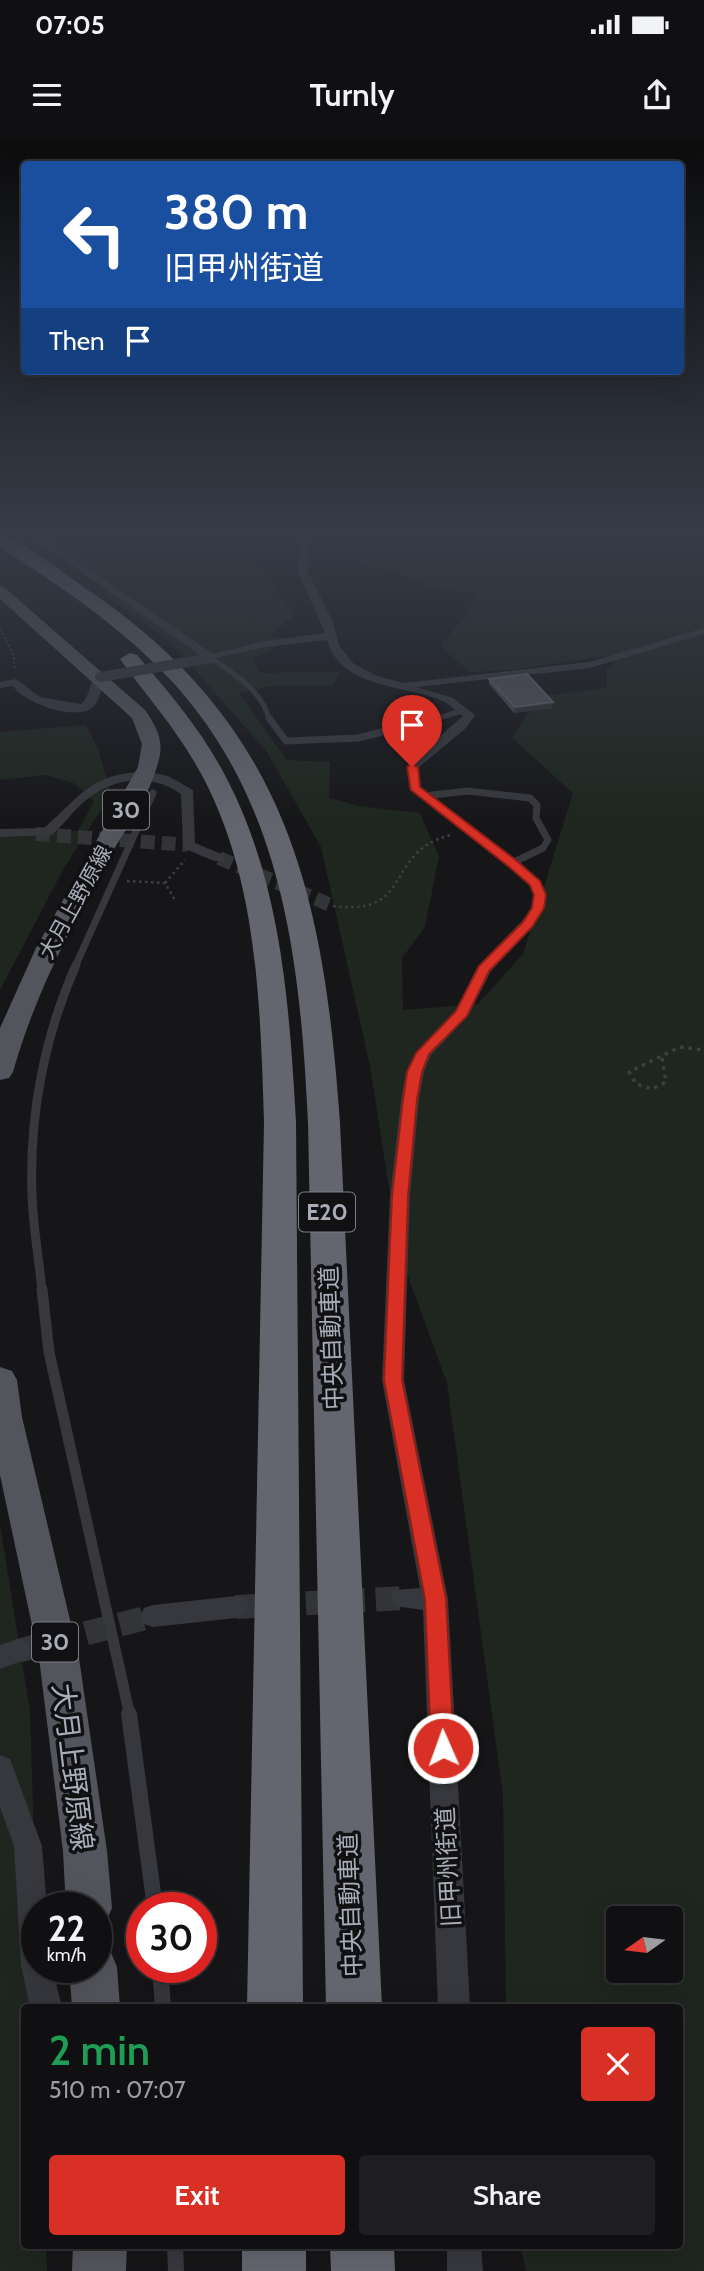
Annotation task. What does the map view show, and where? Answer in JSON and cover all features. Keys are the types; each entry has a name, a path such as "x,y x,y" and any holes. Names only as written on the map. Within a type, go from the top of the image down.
{"highway":[{"name":"中央自動車道","path":"97,629 154,684 177,713 220,786 239,831 265,925 273,982 280,1122 275,2004"},
{"name":"中央自動車道","path":"127,629 190,690 230,744 251,783 272,827 303,921 313,981 324,1124 354,2004"},
{"path":"274,2249 274,2271"},
{"path":"362,2249 363,2271"}],"main road":[{"name":"大月上野原線","path":"0,1072 13,1028 44,958 149,784 153,752 149,732 139,714 45,629"},
{"name":"大月上野原線","path":"0,1380 5,1417 59,1658 85,1851 88,1892"},
{"path":"94,1983 96,2004"},
{"path":"99,2271 100,2249"}],"street":[{"path":"176,629 211,658"},
{"path":"329,629 335,648 359,673 449,699 464,710 470,719 437,743 412,767 415,788 424,796"},
{"path":"405,685 437,679 528,673 590,665 704,631"},
{"path":"0,685 16,682 21,691 38,699 83,708 90,704 100,677 211,658 265,644 330,636"},
{"path":"0,833 47,832 89,791 120,778 149,784 170,779 188,793 188,845 219,858"},
{"name":"旧甲州街道","path":"424,796 512,863 535,883 540,895 538,908 528,924 484,969 462,1013 423,1053 415,1072 410,1100 400,1196 393,1380 435,1599 454,2004"},
{"path":"404,1598 435,1599"},
{"path":"153,1616 236,1607"},
{"path":"0,1768 28,1846 36,1965 45,2004"},
{"path":"464,2249 466,2271"}],"lane":[{"path":"211,658 237,677 267,707 270,723 286,741 358,738 388,733 464,710"},
{"path":"149,784 115,881 74,970 47,1043 33,1138 32,1196 49,1352 129,1712 153,1892"},
{"path":"424,796 467,791 530,798 537,805 536,818 548,840 543,848 512,863"},
{"path":"161,1983 163,2004"},
{"path":"175,2249 176,2271"}],"path":[{"path":"0,629 13,654 16,682"},
{"path":"333,906 354,911 373,908 390,896 419,850 430,840 472,832"},
{"path":"165,883 196,848"},
{"path":"115,881 165,883"},
{"path":"165,883 176,902"},
{"path":"662,1058 666,1082 652,1089 636,1084 629,1072 680,1047 704,1050"}],"shaded area":[{"path":"152,629 277,629 270,635 286,643 252,659 259,673 341,672 332,686 275,685 239,693 287,760 330,762 329,798 359,806 420,813 439,857 425,927 402,958 403,1010 478,1004 523,954 573,793 512,738 530,710 528,695 562,694 607,687 607,669 615,663 605,656 512,670 470,672 440,646 454,629 704,629 704,2271 526,2271 521,2249 683,2249 683,2004 506,2004 503,1795 447,1383 399,1252 370,1066 321,847 267,752 171,643"},
{"path":"86,725 98,749 111,794 64,868 0,990 0,835 78,831 94,801 74,783 45,775 0,780 0,732"},
{"path":"0,1525 30,1711 36,1892 21,1892 21,1983 38,1983 39,2004 21,2004 21,2249 46,2249 47,2271 0,2271"}],"building":[{"path":"527,674 553,702 515,707 489,679"}],"tunnel":[{"path":"36,834 188,845"},
{"path":"219,858 333,906"},
{"path":"236,1607 404,1598"},
{"path":"18,1651 153,1616"}],"route":[{"path":"412,767 411,779 415,788 512,863 535,883 540,895 538,908 528,924 484,969 462,1013 423,1053 415,1072 410,1100 400,1196 393,1380 435,1599 443,1748"}]}
